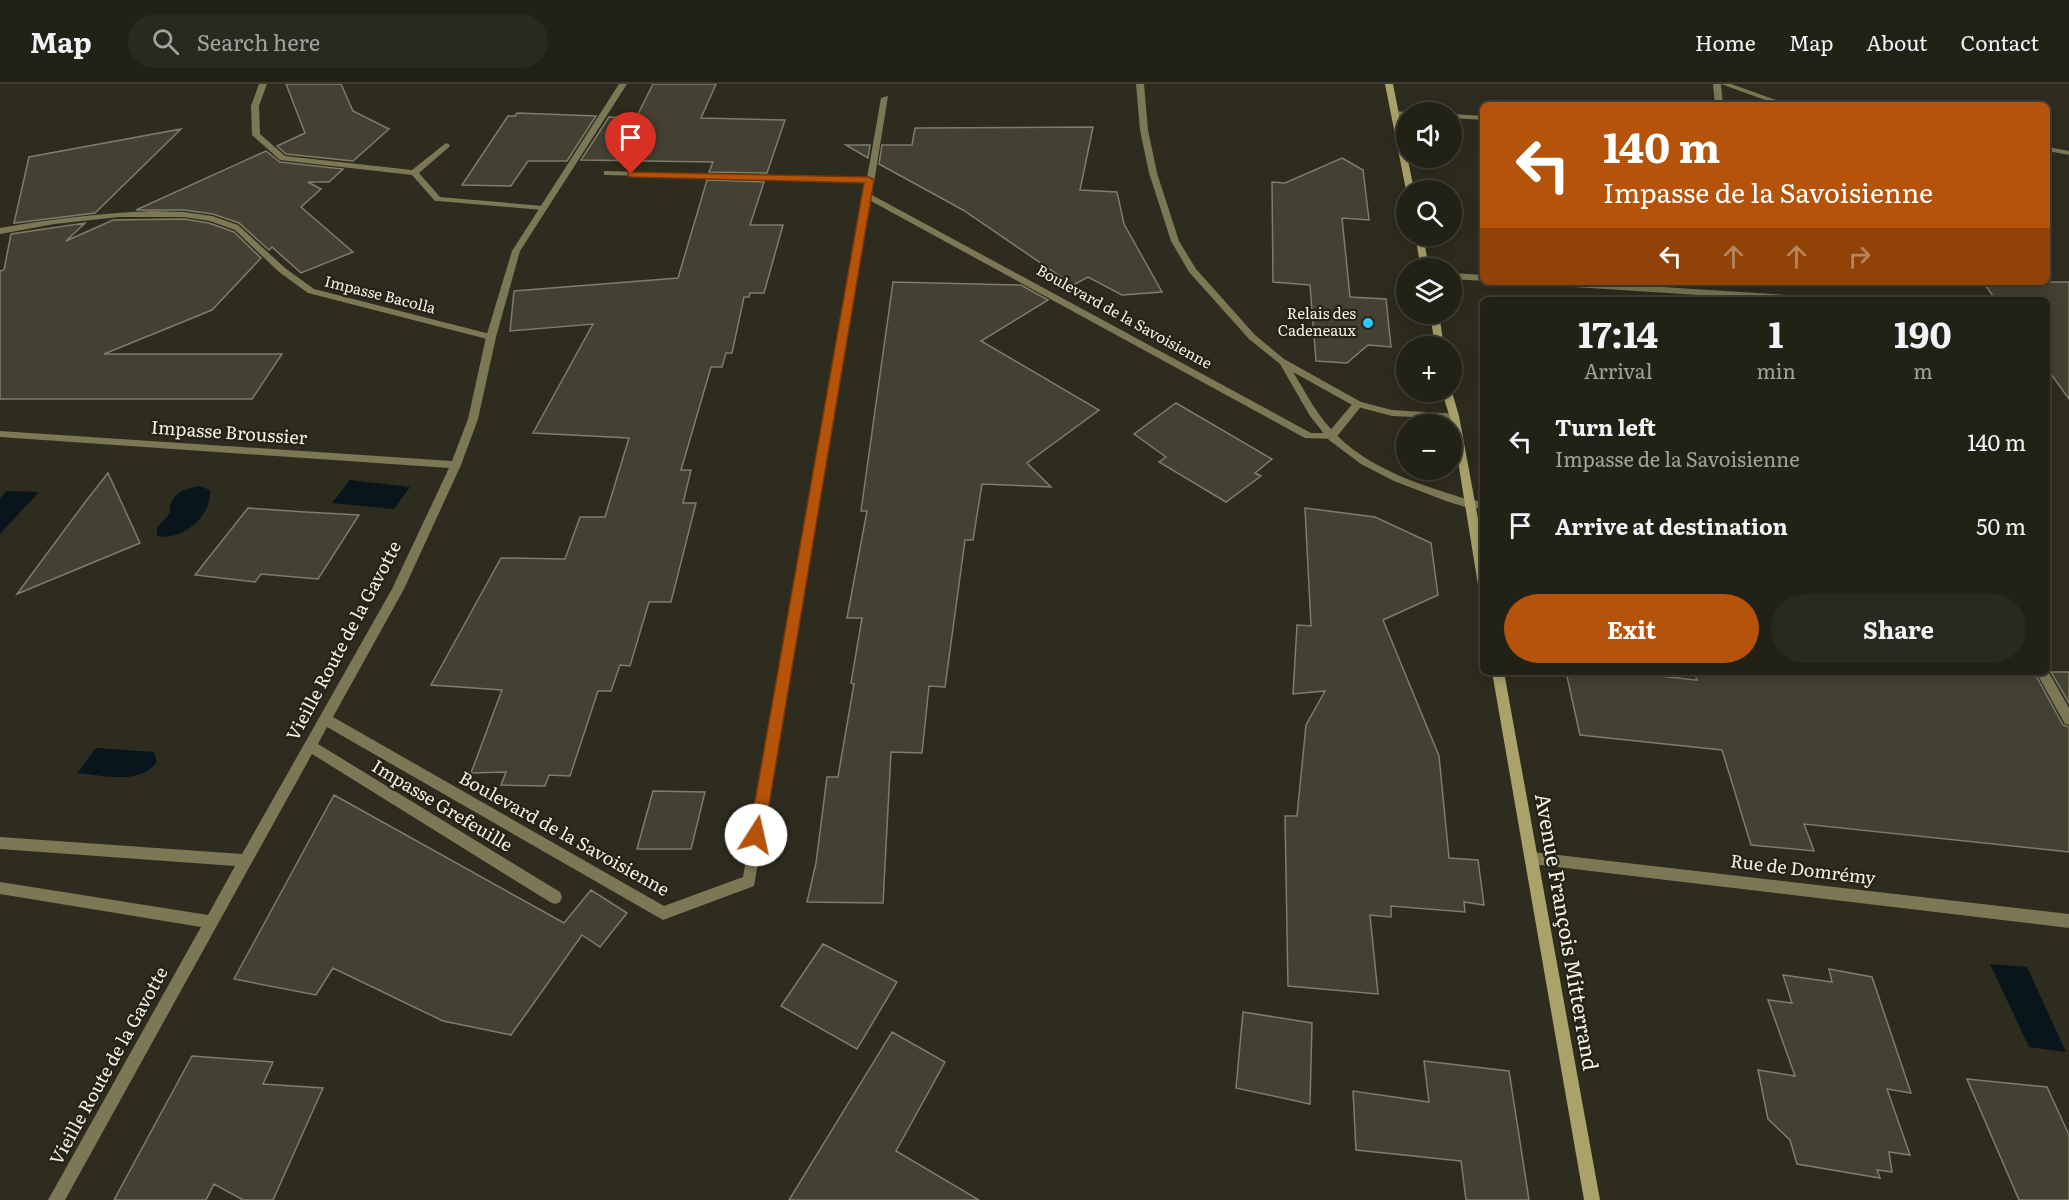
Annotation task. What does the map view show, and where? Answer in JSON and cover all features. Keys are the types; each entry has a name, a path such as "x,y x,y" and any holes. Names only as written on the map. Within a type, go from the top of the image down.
{"main road":[{"path":"1389,84 1408,180"},
{"path":"1462,463 1480,563"},
{"name":"Avenue François Mitterrand","path":"1499,675 1592,1200"}],"street":[{"path":"263,84 255,106 256,135 284,158 414,173 438,199 543,208"},
{"name":"Vieille Route de la Gavotte","path":"56,1200 398,589 456,465 473,419 490,337 516,251 623,84"},
{"path":"1140,84 1144,130 1153,173 1175,241 1192,270 1252,337 1281,362 1358,404 1392,413 1413,414"},
{"path":"1717,84 1719,102"},
{"path":"1724,84 1777,102"},
{"name":"Boulevard de la Savoisienne","path":"326,719 663,913 748,881 885,98"},
{"path":"1462,117 1480,118"},
{"path":"414,173 446,145"},
{"path":"2050,149 2069,153"},
{"path":"607,173 869,180"},
{"name":"Boulevard de la Savoisienne","path":"867,195 1309,436 1331,437"},
{"name":"Impasse Bacolla","path":"0,231 38,224 140,213 166,213 222,221 237,228 296,282 311,291 490,337"},
{"path":"1462,277 1480,278"},
{"path":"1589,285 1771,297"},
{"path":"1281,362 1331,437 1385,474 1406,485 1469,504 1480,505"},
{"path":"1331,437 1358,404"},
{"name":"Impasse Broussier","path":"0,434 456,465"},
{"path":"2044,675 2069,720"},
{"name":"Impasse Grefeuille","path":"310,746 555,897"},
{"path":"0,843 246,861"},
{"name":"Rue de Domrémy","path":"1532,858 2069,921"},
{"path":"0,888 212,922"}],"shaded area":[{"path":"350,480 410,487 394,509 332,503"},
{"path":"199,486 210,490 206,509 201,517 194,525 177,535 157,536 157,528 170,513 174,497 182,491"},
{"path":"7,491 39,492 0,534 0,498"},
{"path":"96,748 154,752 157,762 150,769 131,777 77,773"},
{"path":"1990,964 2027,967 2066,1052 2029,1047"}],"building":[{"path":"286,84 341,84 353,111 389,129 353,161 286,154 277,146 305,133"},
{"path":"653,84 716,84 701,118 785,120 767,173 709,172 713,162 581,160 609,117 636,118"},
{"path":"517,113 596,116 567,161 528,161 511,186 462,185 508,116 515,116"},
{"path":"1093,127 1080,190 1117,192 1124,224 1162,292 1122,295 1088,277 1073,285 963,210 879,164 882,145 912,145 915,128"},
{"path":"181,129 95,213 14,223 29,157"},
{"path":"846,145 870,145 868,158"},
{"path":"266,151 280,162 343,169 329,182 308,182 321,189 301,207 353,252 301,273 272,247 269,250 239,223 213,214 184,210 136,210"},
{"path":"1342,158 1363,170 1369,220 1342,218 1350,297 1386,299 1391,347 1368,345 1347,363 1316,361 1310,285 1273,282 1272,182 1285,183"},
{"path":"707,180 764,182 750,225 783,225 764,293 750,293 749,297 744,297 732,353 726,353 722,367 711,367 681,470 691,470 683,503 696,503 671,602 649,602 630,666 620,665 611,691 598,691 570,776 549,775 545,786 501,785 506,772 471,773 502,690 431,685 501,558 565,559 580,517 605,517 629,438 533,433 593,324 510,331 514,291 678,278"},
{"path":"184,219 209,223 234,232 261,258 212,310 104,354 282,354 252,399 0,399 0,271 4,270 11,234 85,223 66,241 113,220"},
{"path":"893,282 1021,285 1048,300 981,341 1099,410 1027,463 1051,487 982,484 973,540 965,540 945,687 929,686 922,753 891,752 883,903 807,902 816,863 827,777 838,777 854,684 851,683 862,618 847,618 867,511 861,511"},
{"path":"2050,282 2069,282 2069,399 2050,373 2050,297 1994,297 1985,285 2050,285"},
{"path":"1176,403 1272,459 1255,473 1261,476 1226,502 1159,462 1166,457 1134,434"},
{"path":"108,473 140,543 17,594 86,501"},
{"path":"248,508 359,515 318,579 261,574 255,582 195,575"},
{"path":"1305,508 1375,517 1431,543 1438,595 1383,620 1439,756 1449,858 1478,860 1484,905 1464,902 1465,912 1391,906 1391,917 1370,915 1378,994 1288,986 1285,816 1297,816 1306,725 1325,691 1293,694 1297,625 1311,626"},
{"path":"2051,672 2069,672 2069,703"},
{"path":"1567,675 1651,675 1697,680 1695,675 2036,675 2063,725 2069,727 2069,852 1804,824 1814,851 1751,845 1722,750 1580,735"},
{"path":"653,791 705,792 691,849 637,849"},
{"path":"334,795 564,923 591,890 627,913 600,947 582,935 511,1035 443,1021 333,968 316,995 234,979"},
{"path":"823,944 897,982 857,1049 781,1006"},
{"path":"1829,969 1872,977 1911,1093 1887,1089 1910,1155 1889,1152 1892,1172 1877,1170 1880,1178 1797,1164 1790,1140 1768,1119 1758,1070 1795,1076 1768,1000 1792,1003 1783,975 1832,982"},
{"path":"1243,1012 1312,1023 1310,1104 1236,1088"},
{"path":"892,1032 945,1062 896,1151 979,1200 789,1200"},
{"path":"192,1056 273,1062 263,1084 323,1088 273,1200 243,1200 214,1184 206,1200 114,1200"},
{"path":"1424,1061 1509,1071 1529,1200 1466,1200 1461,1161 1356,1150 1353,1091 1429,1102"},
{"path":"1967,1079 2047,1087 2069,1135 2069,1200 2019,1200"}],"place":[{"name":"Relais des Cadeneaux","path":"1368,323"}],"route":[{"path":"631,174 869,180 756,835"}]}
